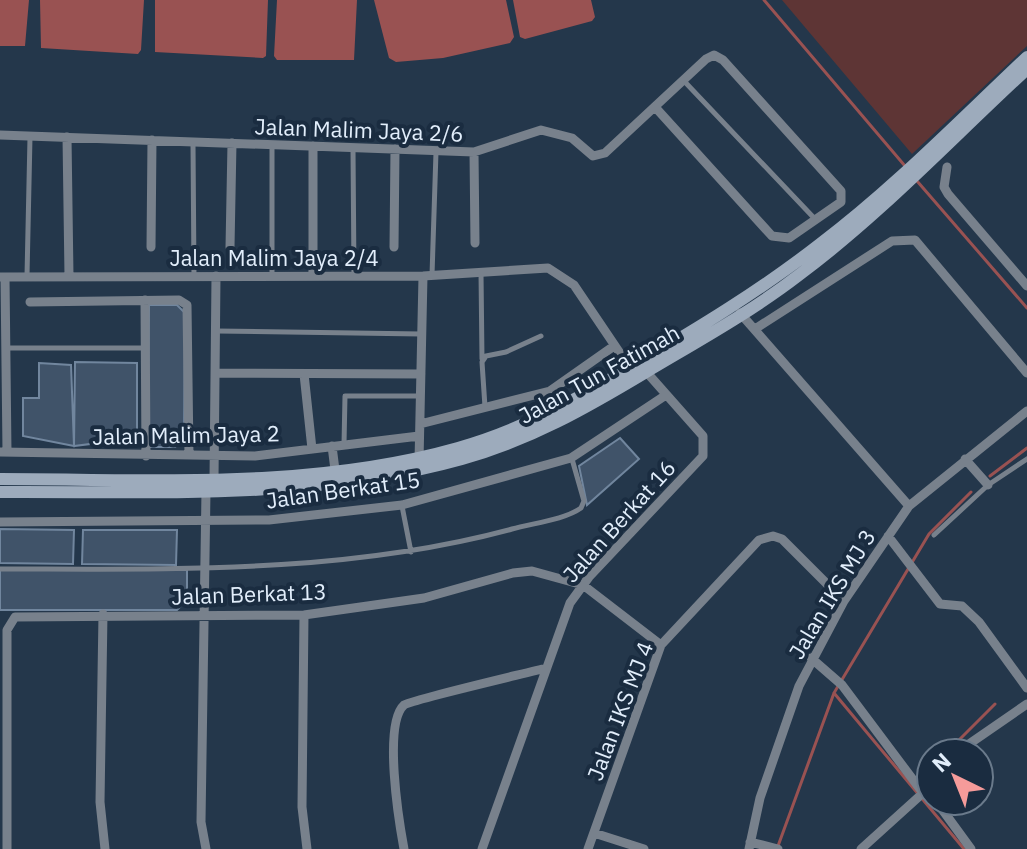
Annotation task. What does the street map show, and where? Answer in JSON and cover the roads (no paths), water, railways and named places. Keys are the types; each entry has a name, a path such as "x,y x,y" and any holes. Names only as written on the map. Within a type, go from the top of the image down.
{"main road":[{"name":"Jalan Tun Fatimah","path":"0,492 206,491 344,482 420,463 525,426 638,368 738,311 821,258 1027,57"},
{"name":"Jalan Tun Fatimah","path":"921,163 1025,75"},
{"name":"Jalan Tun Fatimah","path":"0,479 255,479 420,463"}],"street":[{"name":"Jalan Malim Jaya 2/6","path":"0,135 474,152 541,130 563,133 588,154 598,155 605,153 714,55 841,191 838,205 816,220"},
{"path":"655,107 768,232 789,238 816,220"},
{"path":"67,137 69,276"},
{"path":"151,247 152,140"},
{"path":"230,247 232,143"},
{"path":"313,146 313,276"},
{"path":"394,247 395,149"},
{"path":"474,152 475,243"},
{"path":"947,167 944,187 948,194 1027,286"},
{"path":"755,329 892,241 915,240 1027,373"},
{"name":"Jalan Malim Jaya 2/4","path":"2,277 427,275 548,268"},
{"name":"Jalan Berkat 16","path":"482,849 566,613 583,585 703,456 703,436 666,395 614,346 574,285 548,268"},
{"path":"420,463 421,334 427,275"},
{"path":"214,479 216,276"},
{"path":"2,277 6,348 3,452"},
{"path":"145,300 146,456"},
{"path":"30,302 179,300 189,309 189,455"},
{"path":"738,311 909,506"},
{"path":"420,424 550,391 614,346"},
{"path":"215,373 421,374"},
{"path":"304,374 312,449"},
{"name":"Jalan Berkat 15","path":"0,522 269,520 402,505 571,458 666,395"},
{"name":"Jalan IKS MJ 3","path":"749,846 760,798 811,658 844,601 909,506 1027,411"},
{"name":"Jalan Malim Jaya 2","path":"3,452 255,456 419,436"},
{"path":"332,446 335,470"},
{"path":"965,459 988,485"},
{"path":"206,491 201,822 206,849"},
{"path":"888,536 940,604 962,606 979,622 1027,688"},
{"name":"Jalan IKS MJ 4","path":"588,849 661,645 744,555 766,537 782,539 844,601"},
{"name":"Jalan Berkat 13","path":"7,849 9,623 23,615 304,615 424,598 522,572 539,572 583,585"},
{"path":"583,585 661,645"},
{"path":"103,614 100,802 105,849"},
{"path":"304,615 302,807 307,849"},
{"path":"811,658 842,685 915,772"},
{"path":"404,849 394,795 396,722 401,709 413,700 443,696 546,668"},
{"path":"979,737 1027,704"},
{"path":"861,849 915,800"},
{"path":"948,817 971,849"},
{"path":"594,833 644,849"},
{"path":"749,846 774,847"}],"lane":[{"path":"684,80 816,220"},
{"path":"27,276 30,136"},
{"path":"193,142 194,276"},
{"path":"272,145 272,276"},
{"path":"353,148 354,276"},
{"path":"427,275 436,151"},
{"path":"481,272 485,408"},
{"path":"216,331 421,334"},
{"path":"482,362 486,356 506,352 541,336"},
{"path":"6,348 145,348"},
{"path":"344,445 345,396 420,396"},
{"path":"0,569 205,569 411,552 458,544 577,511 584,501 571,458"},
{"path":"934,535 988,485 1027,459"},
{"path":"402,505 411,552"}],"waterway":[{"path":"764,0 905,166"},
{"path":"917,181 1027,308"},
{"path":"990,476 1027,448"},
{"path":"778,846 834,693 929,534 971,492"},
{"path":"834,693 964,849"},
{"path":"962,737 995,704"}]}
